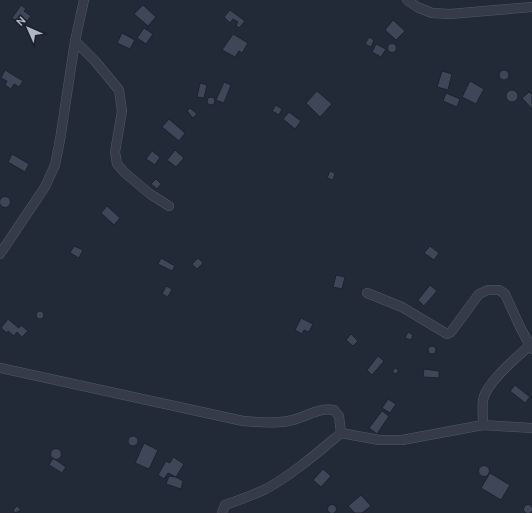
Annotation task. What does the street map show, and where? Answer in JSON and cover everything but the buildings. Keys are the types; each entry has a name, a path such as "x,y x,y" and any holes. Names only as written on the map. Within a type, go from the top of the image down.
{"street":[{"path":"0,254 45,187 54,164 60,140 75,41 84,0"},
{"path":"407,0 432,13 450,14 532,6"},
{"path":"75,41 95,61 119,90 122,111 115,152 117,164 125,173 150,194 169,206"},
{"path":"367,293 402,307 447,334 451,332 479,294 488,290 500,290 506,294 520,327 531,347 497,377 488,388 483,399 483,425"},
{"path":"0,368 243,421 274,423 290,421 327,409 334,410 339,416 341,433"},
{"path":"341,433 379,440 402,440 483,425 532,428"},
{"path":"222,513 225,505 264,489 285,477 341,433"}]}
